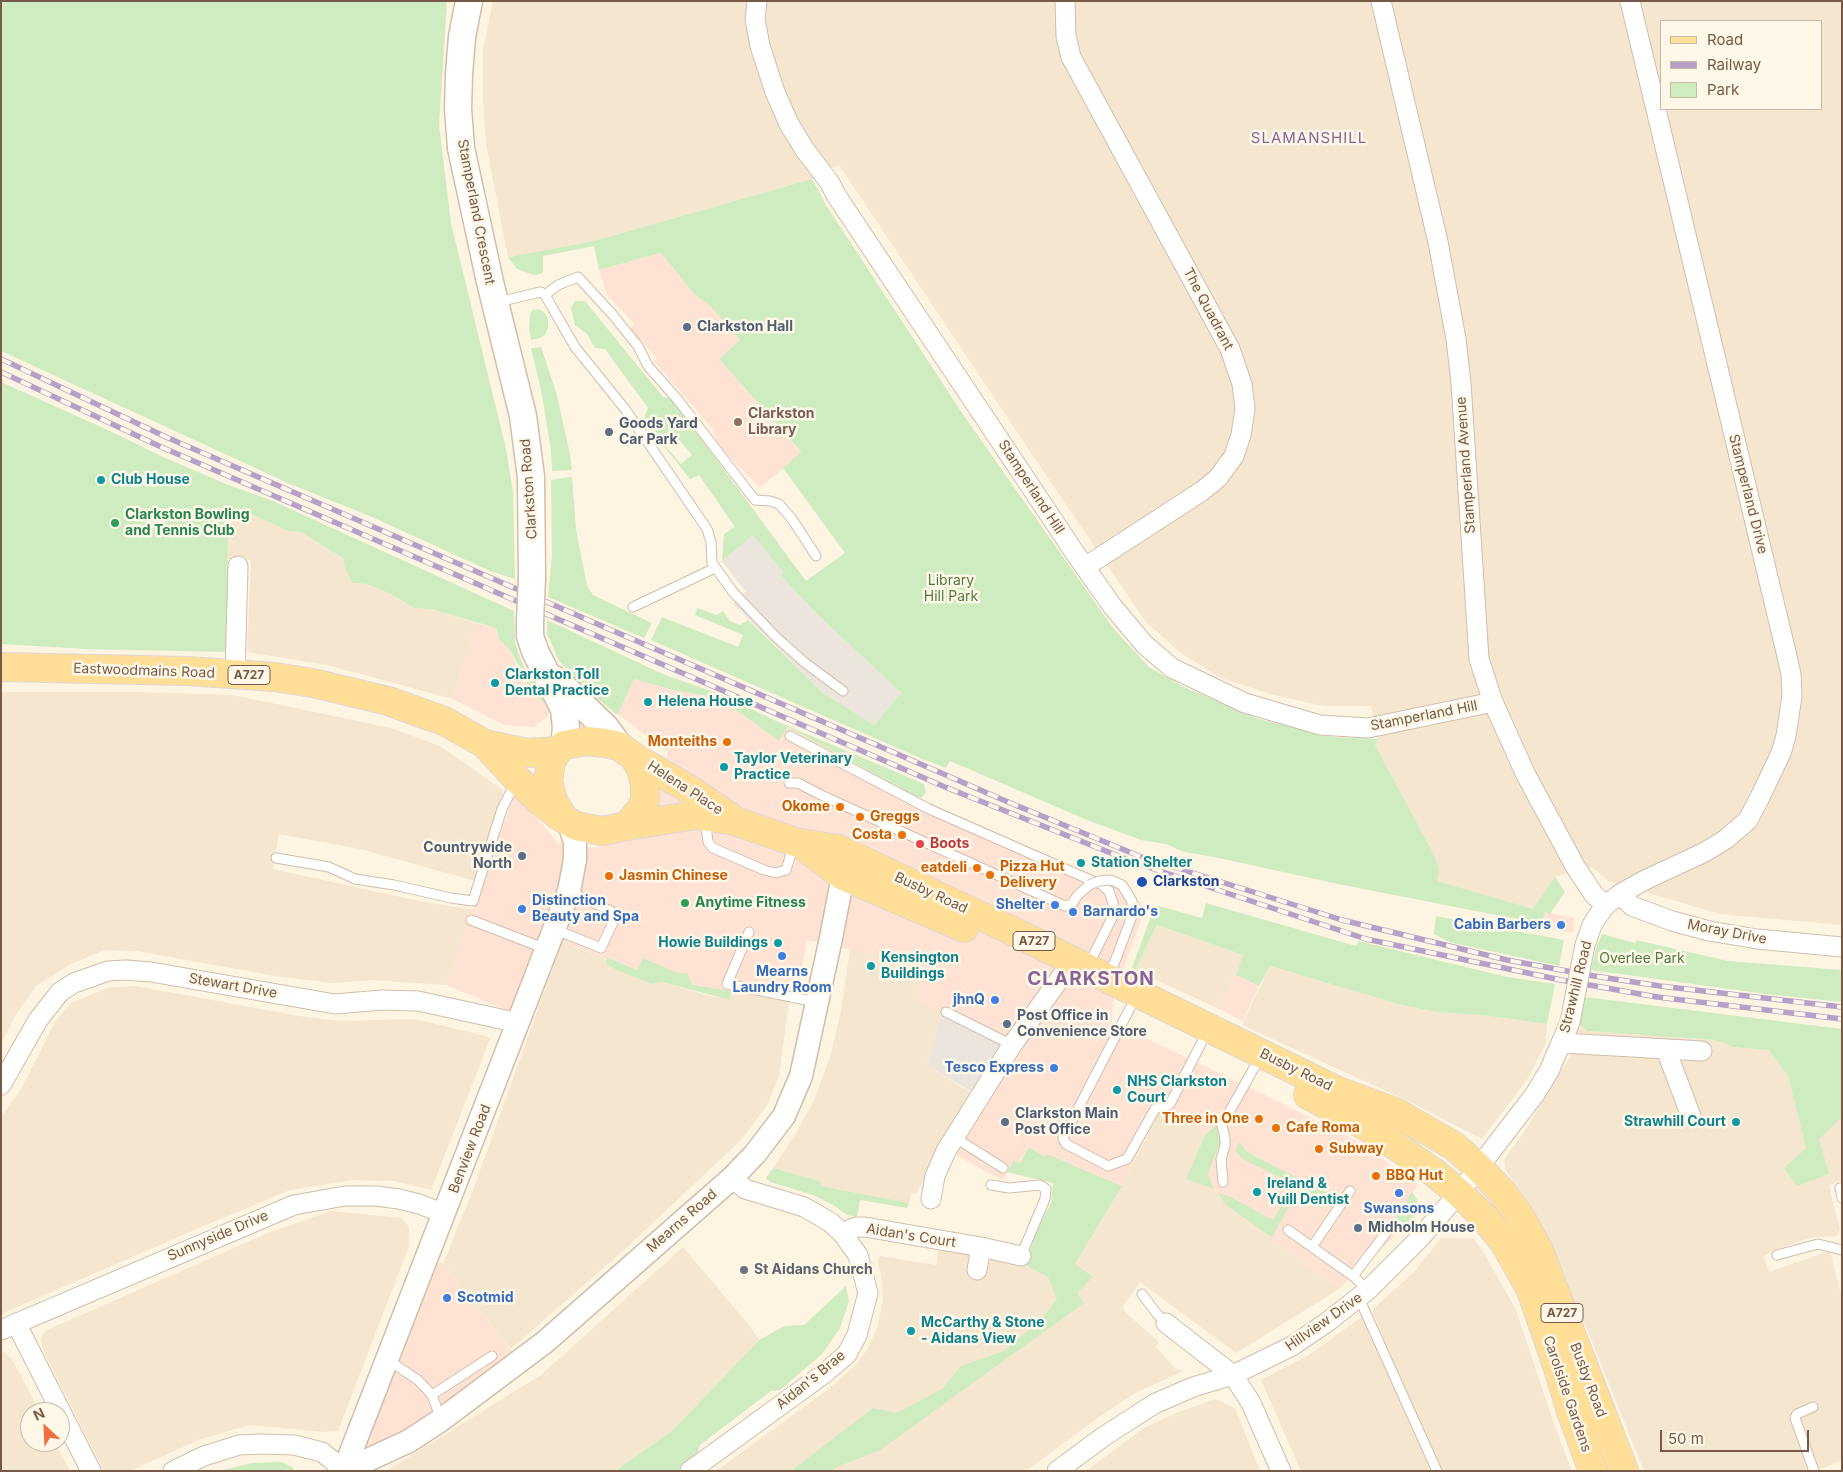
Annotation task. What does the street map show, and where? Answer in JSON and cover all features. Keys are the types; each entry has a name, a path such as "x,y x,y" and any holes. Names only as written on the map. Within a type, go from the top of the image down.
{"main road":[{"name":"Stamperland Crescent","path":"468,1 462,37 459,74 458,108 461,148 495,303"},
{"name":"Clarkston Road","path":"495,303 523,416 530,463 532,512 530,636 540,664 564,709 566,717 561,748"},
{"name":"Eastwoodmains Road","path":"1,667 188,671 275,677 313,683 388,701 444,721 485,744 527,753 561,748"},
{"name":"Clarkston Road","path":"547,674 570,693 606,728 627,752"},
{"path":"586,741 627,752 644,776 644,800 641,808 627,826 602,831 583,828 566,821 553,801 549,787 551,762 561,748 586,741"},
{"name":"Eastwoodmains Road","path":"485,744 540,801 566,821"},
{"name":"Helena Place","path":"627,752 692,791 735,821"},
{"name":"Busby Road","path":"627,826 696,815 735,821 797,842 838,849 1094,969 1204,1035 1254,1068 1348,1116 1408,1154 1459,1193"},
{"name":"Busby Road","path":"797,842 843,876 998,942 1094,969 1130,1008 1204,1035 1361,1099 1413,1122 1454,1146 1502,1192 1521,1218 1539,1251 1624,1471"},
{"name":"Carolside Gardens","path":"1459,1193 1483,1216 1504,1242 1531,1290 1571,1412 1594,1471"}],"street":[{"name":"Stamperland Hill","path":"757,1 754,19 760,46 788,124 830,183 836,195 1085,567 1113,606 1145,645 1172,668 1245,703 1320,725 1368,728 1493,702"},
{"name":"The Quadrant","path":"1065,1 1066,36 1071,57 1230,349 1242,384 1244,409 1241,435 1234,456 1218,478 1202,491 1085,567"},
{"name":"Stamperland Avenue","path":"1381,1 1438,242 1450,301 1460,370 1479,658 1493,702 1526,774 1575,866 1594,895 1613,900"},
{"name":"Stamperland Drive","path":"1613,900 1645,880 1705,852 1742,826 1761,795 1781,753 1789,722 1792,696 1791,674 1786,652 1630,1"},
{"path":"234,674 238,566"},
{"name":"Benview Road","path":"344,1470 569,891 576,860 575,842 566,821"},
{"name":"Mearns Road","path":"344,1470 410,1441 545,1342 732,1178 755,1154 784,1116 801,1076 843,876 843,860 838,849"},
{"name":"Strawhill Road","path":"1459,1193 1535,1094 1562,1043 1570,1022 1585,945 1592,925 1613,900"},
{"name":"Moray Drive","path":"1613,900 1672,921 1708,930 1756,939 1842,947"},
{"path":"930,1199 935,1176 954,1137 1012,1045 1094,969"},
{"name":"Stewart Drive","path":"1,1086 38,1020 60,992 74,983 108,971 151,972 335,1004 382,1000 418,1001 518,1023"},
{"path":"1562,1043 1702,1051"},
{"path":"1666,1050 1691,1116"},
{"name":"Aidan's Brae","path":"690,1471 825,1373 847,1354 857,1335 868,1293 858,1255 842,1233 830,1222 814,1212 786,1200 745,1189 732,1178"},
{"name":"Hillview Drive","path":"1057,1471 1103,1436 1154,1404 1193,1387 1233,1375 1292,1346 1364,1294 1419,1239 1459,1193"},
{"name":"Sunnyside Drive","path":"9,1326 294,1205 345,1196 376,1196 399,1198 445,1214"},
{"name":"Aidan's Court","path":"842,1233 856,1227 865,1227 981,1247 1021,1256"},
{"path":"977,1270 981,1247"},
{"path":"1166,1323 1233,1375 1251,1403 1281,1471"},
{"path":"9,1326 91,1471"},
{"path":"173,1471 204,1456 239,1445 260,1444 294,1445 322,1452 344,1470"}],"lane":[{"path":"545,295 558,285 578,278 612,314 638,346 648,366 678,400 755,500 779,504 792,519 816,556"},
{"path":"495,303 542,292 545,295 575,347 625,409 707,529 711,542 712,563 733,592 776,637 804,662 843,690"},
{"path":"633,607 715,568"},
{"path":"790,736 928,809 1102,885 1109,891 1113,903 1113,916 1094,969"},
{"path":"276,858 329,867 355,879 394,884 451,898 473,901 502,809 517,779"},
{"path":"789,783 798,783 1065,906 1072,904 1077,896 1089,885 1099,881 1111,880 1122,885 1132,901 1132,916 1094,969"},
{"path":"704,816 708,842 712,848 764,870 776,873 786,870 797,842"},
{"path":"471,920 550,939 601,948 617,914 569,891"},
{"path":"749,932 727,984 816,1002"},
{"path":"1130,1008 1063,1138 1066,1144 1108,1166 1127,1159 1154,1108 1170,1104 1204,1035"},
{"path":"946,1012 1012,1045"},
{"path":"1222,1182 1221,1159 1225,1146 1222,1125 1254,1068"},
{"path":"954,1137 1003,1168"},
{"path":"991,1185 1009,1188 1040,1185 1046,1189 1046,1199 1021,1256"},
{"path":"1840,1188 1842,1198"},
{"path":"1312,1247 1350,1191"},
{"path":"1353,1276 1389,1229"},
{"path":"1288,1230 1353,1276 1364,1294 1437,1471"},
{"path":"1777,1255 1818,1244 1842,1250"},
{"path":"1142,1294 1166,1323"},
{"path":"432,1395 492,1356"},
{"path":"388,1360 418,1380 432,1395 441,1420"},
{"path":"1813,1407 1797,1414 1795,1418 1814,1471"}],"shaded area":[{"path":"493,1 1842,1 1842,925 1720,914 1608,881 1592,867 1555,877 1533,910 1437,881 1430,847 1375,745 1378,739 1371,706 1324,706 1270,694 1221,678 1182,654 1146,622 839,165 812,179 594,241 508,257 486,144 483,50"},
{"path":"661,253 694,294 709,305 740,340 719,359 801,453 760,488 719,446 711,427 654,361 657,358 630,329 634,324 607,294 599,270"},
{"path":"228,511 245,511 288,531 301,532 345,560 344,565 352,583 367,584 391,594 414,608 431,609 476,623 453,699 327,665 247,652 251,560 228,559"},
{"path":"753,534 783,572 781,576 817,614 901,693 874,725 822,692 733,604 746,592 722,561"},
{"path":"476,623 496,628 499,639 511,652 518,668 547,699 551,708 547,717 534,727 504,725 453,699"},
{"path":"634,679 673,690 719,698 779,741 788,727 915,796 1097,877 1142,903 1141,921 1114,994 1111,1022 1249,1087 1362,1144 1418,1185 1395,1217 1405,1226 1339,1289 1225,1204 1214,1189 1186,1179 1205,1135 1203,1130 1168,1112 1158,1112 1122,1186 1047,1154 1045,1157 1029,1147 1019,1163 1013,1161 1003,1180 983,1170 953,1153 998,1078 966,1025 917,1000 921,975 892,961 892,956 855,951 808,940 796,993 789,1002 692,985 688,974 680,975 643,958 637,970 608,957 607,960 551,937 521,1016 446,985 515,793 558,843 592,848 651,832 668,752 618,714"},
{"path":"1,692 135,692 233,695 391,728 440,746 503,790 476,881 360,849 279,834 273,869 419,901 474,910 446,985 372,980 333,983 281,977 137,951 104,950 69,965 36,986 15,1016 1,1044"},
{"name":"Cabin Barbers","path":"1545,912 1575,918 1573,933 1545,927 1542,924"},
{"path":"1157,925 1243,955 1236,975 1217,1008 1135,970"},
{"path":"562,942 607,960 606,964 618,971 652,984 662,982 710,996 730,999 731,991 789,1002 779,1076 767,1105 743,1138 624,1250 511,1349 443,1264 473,1190"},
{"path":"850,950 893,956 892,961 921,975 942,1013 927,1065 971,1093 953,1132 945,1133 936,1158 916,1194 911,1193 909,1203 820,1186 820,1181 773,1168 814,1101 830,1057 840,1016"},
{"path":"1270,966 1398,1004 1436,1012 1489,1016 1547,1024 1545,1045 1527,1080 1482,1139 1410,1102 1242,1025"},
{"path":"1236,975 1259,986 1243,1021 1217,1008"},
{"path":"136,986 299,1016 340,1021 414,1019 486,1036 490,1039 431,1190 394,1181 352,1180 290,1190 1,1314 1,1117 20,1091 55,1022 71,1003 107,988"},
{"path":"942,1013 1006,1046 975,1094 927,1065"},
{"path":"1579,1024 1587,1031 1714,1040 1726,1043 1731,1047 1769,1050 1788,1076 1806,1148 1784,1168 1842,1117 1842,1181 1829,1185 1840,1230 1837,1236 1812,1237 1777,1249 1764,1256 1769,1272 1830,1251 1842,1298 1842,1460 1815,1471 1644,1471 1589,1334 1536,1218 1506,1170 1504,1160 1528,1126 1571,1056"},
{"path":"1159,1112 1168,1112 1203,1130 1205,1135 1186,1179 1214,1189 1226,1204 1339,1289 1236,1353 1140,1282 1123,1306 1124,1311 1159,1342 1156,1347 1177,1370 1185,1370 1134,1394 1099,1417 1026,1471 716,1471 826,1391 857,1364 868,1348 878,1325 883,1300 878,1260 880,1256 936,1265 939,1249 1023,1264 1048,1277 1075,1264 1122,1186"},
{"path":"331,1211 402,1218 409,1227 409,1246 338,1431 323,1432 249,1425 198,1440 131,1471 104,1471 43,1350 41,1338 47,1330 268,1233"},
{"path":"1441,1238 1474,1239 1515,1308 1572,1471 1441,1471 1399,1378 1372,1310 1415,1271"},
{"path":"683,1247 752,1329 759,1340 673,1430 615,1471 386,1471 541,1375"},
{"path":"428,1258 443,1264 520,1361 344,1470"},
{"path":"1363,1316 1432,1471 1301,1471 1261,1380 1309,1355"},
{"path":"1,1350 12,1359 35,1402 20,1402 20,1452 60,1452 70,1471 1,1471"},
{"path":"1215,1399 1235,1408 1260,1471 1086,1471 1144,1428 1176,1413"}],"green space":[{"path":"1,1 447,1 439,125 451,223 506,449 513,492 515,579 490,571 372,517 290,484 1,351"},
{"name":"Library Hill Park","path":"812,179 826,205 964,416 1113,628 1149,667 1184,687 1258,719 1333,737 1378,739 1375,745 1430,847 1439,868 1437,881 1533,909 1555,877 1565,892 1550,914 1545,912 1542,924 1184,852 1166,844 1141,840 1087,820 950,761 946,768 920,758 651,640 662,617 738,647 743,635 695,615 697,608 717,615 723,611 730,621 740,625 748,620 822,692 874,725 901,693 817,614 781,576 783,572 753,535 722,561 724,534 735,527 699,475 690,479 643,420 648,408 605,349 595,348 587,334 575,325 571,308 575,301 585,301 663,397 671,398 806,581 845,553 783,468 801,452 719,359 740,340 709,305 694,294 661,253 599,270 594,246 543,256 543,273 534,275 517,269 508,257 594,241","holes":["674,434 692,455 681,464 663,443"]},
{"path":"539,309 548,318 548,328 545,335 531,340 529,328 530,314 532,310"},
{"path":"541,347 556,392 572,470 552,471 551,451 542,395 531,348"},
{"name":"Clarkston Bowling and Tennis Club","path":"1,382 161,456 226,484 273,501 514,611 515,642 520,657 525,670 547,699 542,702 531,689 511,652 499,639 496,628 431,609 414,608 391,594 367,584 352,583 344,565 344,559 301,532 288,531 245,511 228,511 227,652 85,649 1,644"},
{"path":"572,477 576,529 587,586 593,595 652,623 644,638 548,597 552,556 551,480"},
{"path":"547,620 665,675 720,694 774,720 924,784 926,792 921,798 915,796 788,727 779,741 719,698 673,690 634,679 618,714 616,714 574,679 558,659 547,633"},
{"path":"1206,903 1356,946 1358,941 1507,977 1555,984 1547,1024 1489,1016 1436,1012 1398,1004 1270,966 1259,986 1236,975 1243,955 1157,925 1135,970 1132,968 1155,905 1202,918"},
{"path":"1436,916 1564,940 1559,966 1449,942 1434,934"},
{"name":"Overlee Park","path":"1602,934 1635,943 1636,940 1728,961 1842,970 1842,1002 1766,994 1591,970 1596,948"},
{"path":"607,957 637,970 643,958 680,974 682,972 688,974 692,985 731,991 730,1000 662,982 652,984 618,971 606,964"},
{"path":"1585,997 1842,1029 1842,1117 1819,1139 1829,1174 1797,1186 1784,1168 1806,1148 1788,1076 1769,1050 1731,1047 1726,1043 1714,1040 1587,1031 1579,1024"},
{"path":"1218,1124 1220,1143 1208,1174 1214,1189 1186,1179 1205,1135"},
{"path":"1238,1141 1247,1152 1335,1197 1330,1206 1320,1208 1295,1195 1272,1238 1225,1204 1218,1193 1231,1197 1273,1220 1282,1205 1289,1182 1244,1160 1236,1151"},
{"path":"1029,1147 1045,1157 1047,1154 1122,1186 1075,1264 1093,1277 1077,1293 1084,1303 880,1450 831,1471 791,1471 873,1408 897,1413 942,1389 961,1366 1004,1351 1041,1320 1057,1299 1048,1277 1023,1264 1051,1203 1053,1183 1007,1172 1013,1161 1020,1163"},
{"path":"773,1168 820,1181 821,1186 909,1203 907,1208 860,1200 857,1217 847,1215 833,1205 813,1195 770,1182 766,1178"},
{"path":"1412,1192 1417,1199 1417,1213 1405,1226 1395,1217"},
{"path":"846,1286 849,1301 840,1328 822,1354 780,1390 771,1391 700,1445 696,1458 678,1471 615,1471 673,1430 759,1340 785,1326 804,1325"},
{"path":"282,1462 292,1467 295,1471 219,1471 252,1463"}],"railway":[{"path":"1,359 166,437 1008,802 1139,856 1342,920 1507,960 1660,986 1842,1007"},
{"path":"1,372 159,446 945,787 1136,863 1366,939 1561,980 1657,997 1842,1019"}],"place":[{"name":"Clarkston Hall","path":"687,327"},
{"name":"Clarkston Library","path":"738,422"},
{"name":"Goods Yard Car Park","path":"609,432"},
{"name":"Club House","path":"101,480"},
{"name":"Clarkston Bowling and Tennis Club","path":"115,523"},
{"name":"Clarkston Toll Dental Practice","path":"495,683"},
{"name":"Helena House","path":"648,702"},
{"name":"Monteiths","path":"727,742"},
{"name":"Taylor Veterinary Practice","path":"724,767"},
{"name":"Okome","path":"840,807"},
{"name":"Greggs","path":"860,817"},
{"name":"Costa","path":"902,835"},
{"name":"Boots","path":"920,844"},
{"name":"Countrywide North","path":"522,856"},
{"name":"Station Shelter","path":"1081,863"},
{"name":"eatdeli","path":"977,868"},
{"name":"Pizza Hut Delivery","path":"990,875"},
{"name":"Jasmin Chinese","path":"609,876"},
{"name":"Clarkston","path":"1142,882"},
{"name":"Anytime Fitness","path":"685,903"},
{"name":"Shelter","path":"1055,905"},
{"name":"Distinction Beauty and Spa","path":"522,909"},
{"name":"Barnardo's","path":"1073,912"},
{"name":"Cabin Barbers","path":"1561,925"},
{"name":"Howie Buildings","path":"778,943"},
{"name":"Mearns Laundry Room","path":"782,956"},
{"name":"Kensington Buildings","path":"871,966"},
{"name":"jhnQ","path":"995,1000"},
{"name":"Post Office in Convenience Store","path":"1007,1024"},
{"name":"Tesco Express","path":"1054,1068"},
{"name":"NHS Clarkston Court","path":"1117,1090"},
{"name":"Three in One","path":"1259,1119"},
{"name":"Clarkston Main Post Office","path":"1005,1122"},
{"name":"Strawhill Court","path":"1736,1122"},
{"name":"Cafe Roma","path":"1276,1128"},
{"name":"Subway","path":"1319,1149"},
{"name":"BBQ Hut","path":"1376,1176"},
{"name":"Ireland & Yuill Dentist","path":"1257,1192"},
{"name":"Swansons","path":"1399,1193"},
{"name":"Midholm House","path":"1358,1228"},
{"name":"St Aidans Church","path":"744,1270"},
{"name":"Scotmid","path":"447,1298"},
{"name":"McCarthy & Stone - Aidans View","path":"911,1331"}],"district":[{"name":"SLAMANSHILL","path":"1309,138"},
{"name":"CLARKSTON","path":"1091,979"}]}
